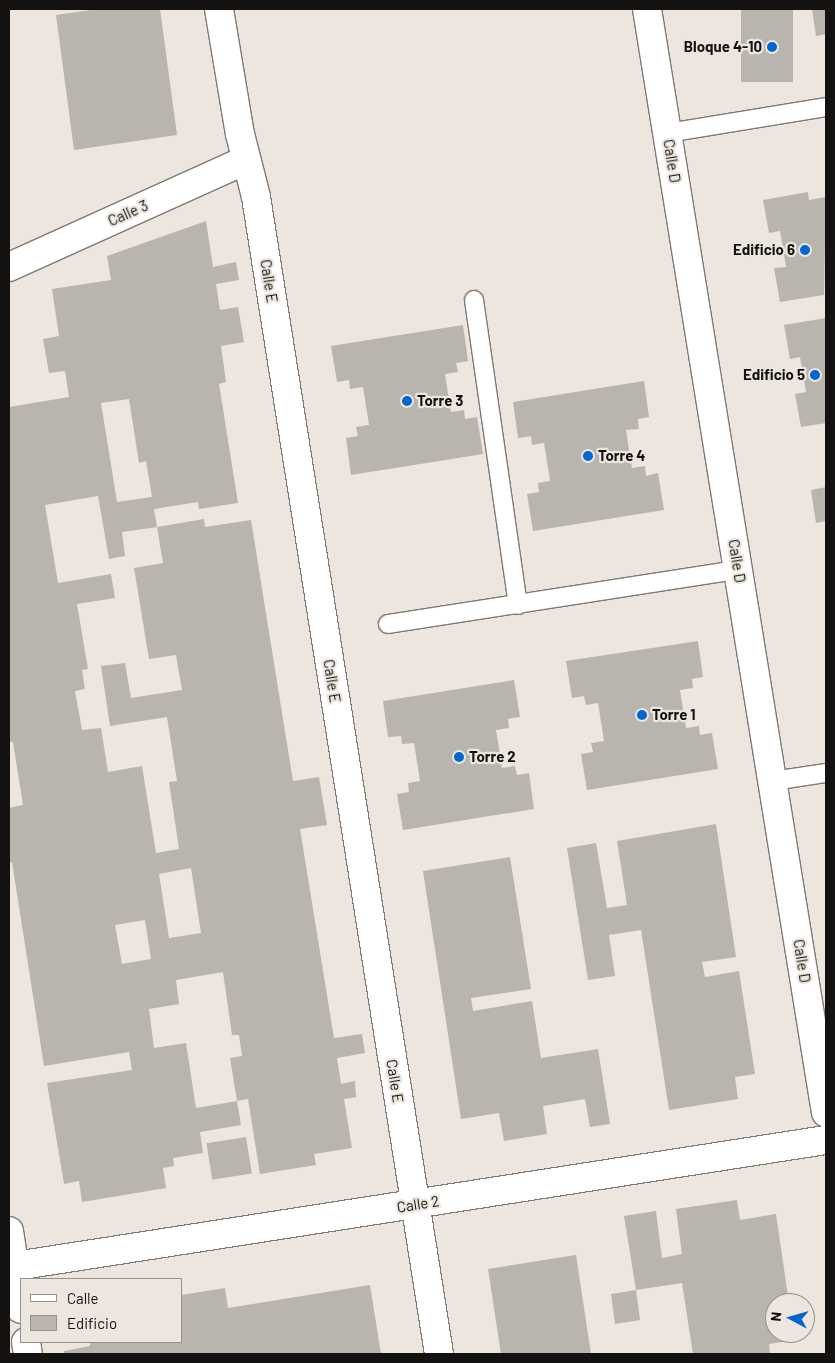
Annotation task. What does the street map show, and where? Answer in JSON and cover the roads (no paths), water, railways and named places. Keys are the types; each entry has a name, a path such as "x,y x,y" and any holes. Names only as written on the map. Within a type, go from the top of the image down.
{"street":[{"name":"Calle E","path":"219,9 246,160 256,197 439,1354"},
{"name":"Calle D","path":"647,9 826,1113"},
{"name":"Calle 3","path":"9,267 246,160"},
{"name":"Calle 2","path":"12,1267 826,1140"},
{"path":"9,1231 12,1267 20,1304"}],"lane":[{"path":"668,133 826,107"},
{"path":"474,300 518,604"},
{"path":"388,624 738,570"},
{"path":"772,781 826,773"}],"place":[{"name":"Bloque 4-10","path":"772,47"},
{"name":"Edificio 6","path":"805,250"},
{"name":"Edificio 5","path":"815,375"},
{"name":"Torre 3","path":"407,401"},
{"name":"Torre 4","path":"588,456"},
{"name":"Torre 1","path":"642,715"},
{"name":"Torre 2","path":"459,757"}]}
